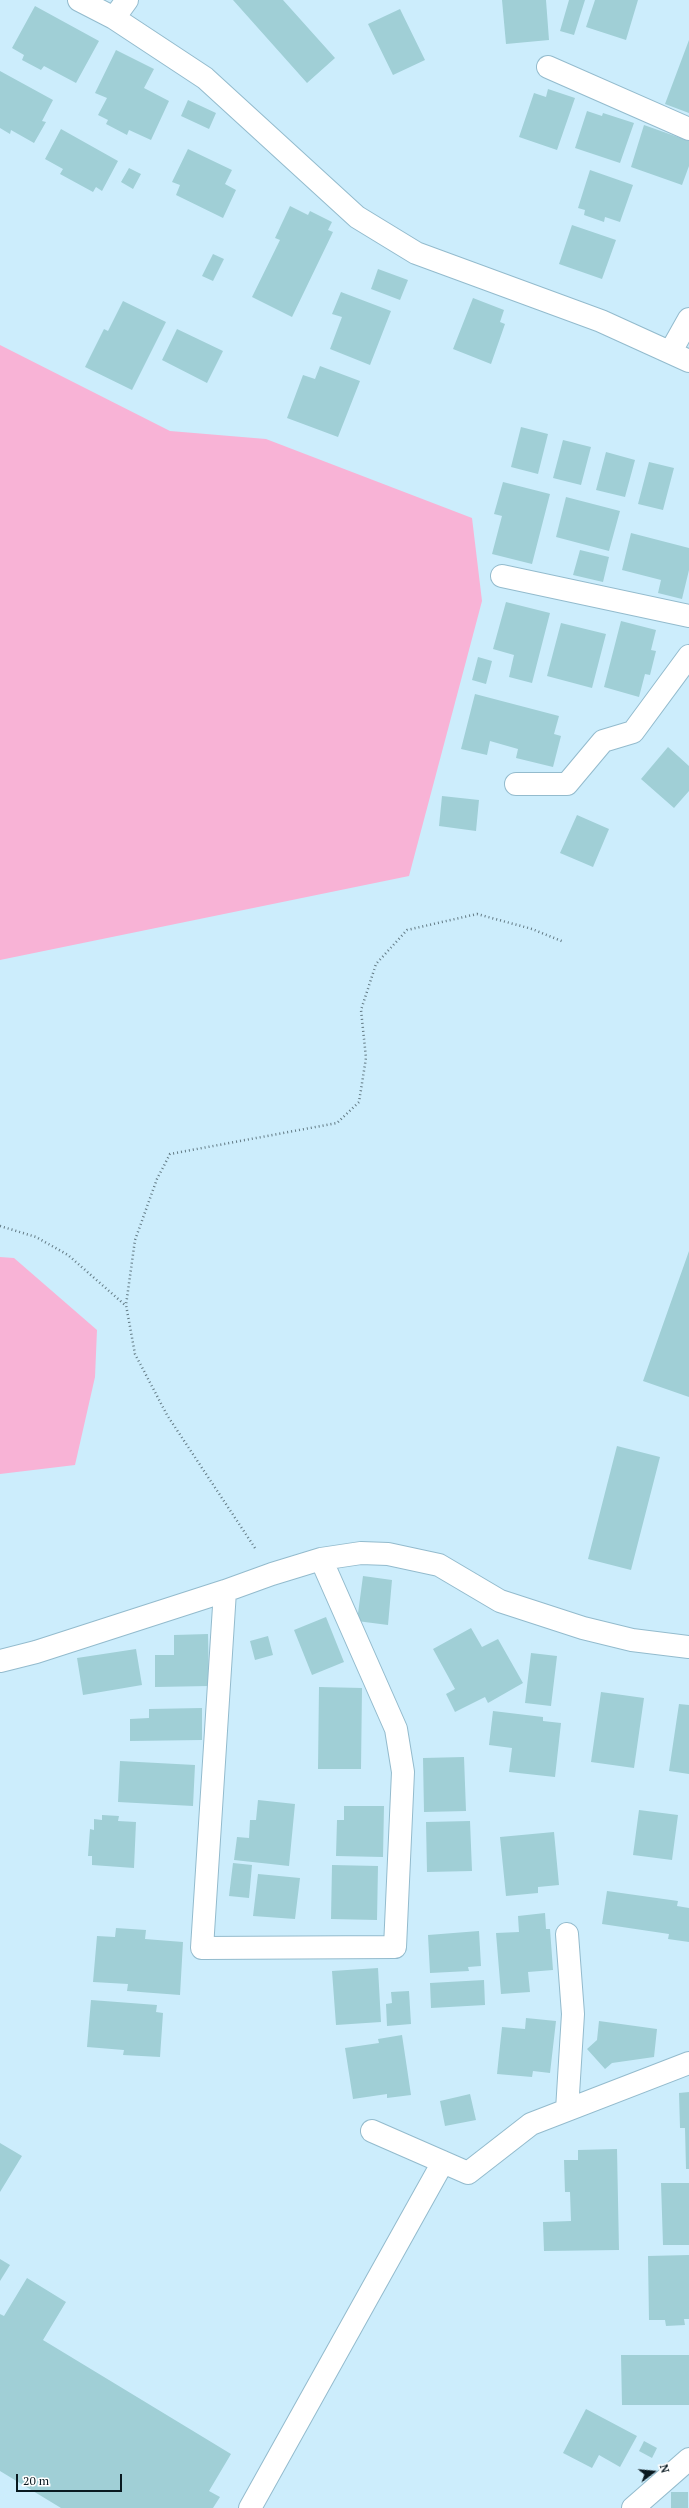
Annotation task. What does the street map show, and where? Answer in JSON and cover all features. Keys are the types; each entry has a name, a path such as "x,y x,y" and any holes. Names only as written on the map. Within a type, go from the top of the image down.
{"street":[{"path":"79,0 114,18 205,78 357,217 416,253 601,321 680,356 689,319"},
{"path":"114,18 127,0"},
{"path":"548,67 689,129"},
{"path":"502,576 689,616"},
{"path":"516,784 567,784 603,741 633,732 689,656"},
{"path":"0,1661 36,1652 321,1559 361,1553 388,1554 439,1565 500,1601 632,1640 689,1647"},
{"path":"225,1591 202,1948 395,1948 403,1772 396,1730 321,1559"},
{"path":"567,1934 573,2014 567,2110"},
{"path":"372,2131 468,2173 531,2124 689,2063"},
{"path":"250,2508 443,2162"},
{"path":"633,2508 689,2459"}],"path":[{"path":"272,1574 167,1415 134,1354 126,1305 135,1240 157,1179 170,1154 338,1123 359,1102 366,1058 362,1010 376,964 407,930 477,914 532,929 564,942"},
{"path":"0,1226 36,1237 68,1255 126,1305"}],"shaded area":[{"path":"0,345 170,431 266,439 472,518 482,601 409,876 0,960"},
{"path":"0,1257 14,1258 97,1330 95,1377 75,1465 0,1474"}],"building":[{"path":"233,0 283,0 335,58 307,83"},
{"path":"502,0 546,0 549,40 506,44"},
{"path":"569,0 585,0 574,35 560,31"},
{"path":"595,0 638,0 626,40 586,27"},
{"path":"35,6 99,41 76,83 44,66 41,70 22,60 24,55 12,48"},
{"path":"400,9 425,60 393,75 368,24"},
{"path":"689,40 689,113 665,104"},
{"path":"116,50 154,69 144,88 169,101 151,140 129,130 127,135 106,124 108,120 98,115 107,98 95,93"},
{"path":"0,71 53,100 42,121 46,122 34,143 11,130 10,134 0,128"},
{"path":"548,89 575,98 557,150 519,137 534,93 546,97"},
{"path":"188,100 216,113 209,129 181,116"},
{"path":"587,111 602,116 603,113 634,123 620,163 575,148"},
{"path":"644,125 689,141 689,166 682,185 631,167"},
{"path":"61,129 118,161 102,191 96,187 93,192 60,174 63,169 45,159"},
{"path":"188,149 232,170 225,184 236,190 223,218 176,195 180,185 172,182"},
{"path":"129,168 141,174 133,189 121,182"},
{"path":"590,170 633,185 620,222 605,217 604,222 584,215 585,210 578,208"},
{"path":"290,206 308,215 310,211 332,222 328,230 333,232 292,317 252,297 280,240 275,238"},
{"path":"572,225 616,240 602,279 559,264"},
{"path":"213,254 224,259 213,281 202,276"},
{"path":"378,269 408,280 400,300 371,289"},
{"path":"341,292 391,311 370,365 330,349 342,317 332,314"},
{"path":"473,298 504,310 500,322 505,324 491,364 453,349"},
{"path":"123,301 166,322 132,390 85,367 104,329 108,331"},
{"path":"177,329 223,351 207,383 162,360"},
{"path":"320,366 360,381 338,437 287,418 303,375 315,379"},
{"path":"521,427 548,434 538,474 511,467"},
{"path":"563,440 591,447 581,485 553,478"},
{"path":"606,452 635,460 625,497 596,490"},
{"path":"649,462 674,468 663,510 638,504"},
{"path":"503,482 550,494 532,564 492,554 502,516 494,514"},
{"path":"566,497 620,511 609,551 556,537"},
{"path":"631,533 689,548 689,570 682,599 658,593 661,580 622,570"},
{"path":"580,550 609,557 603,582 573,575"},
{"path":"506,602 550,613 532,683 509,677 514,655 493,649"},
{"path":"621,621 656,630 651,650 656,651 650,675 645,674 639,697 604,687"},
{"path":"561,623 606,634 592,688 547,676"},
{"path":"478,657 492,661 486,684 472,680"},
{"path":"475,694 559,716 554,734 561,736 553,767 516,758 518,749 490,741 487,755 461,749"},
{"path":"668,747 689,766 689,791 674,808 641,779"},
{"path":"442,796 479,800 476,831 439,826"},
{"path":"577,815 609,829 593,867 560,853"},
{"path":"689,1251 689,1397 643,1381"},
{"path":"617,1446 660,1457 631,1570 588,1559"},
{"path":"363,1576 392,1580 388,1625 357,1621"},
{"path":"326,1617 344,1662 312,1675 294,1630"},
{"path":"471,1628 482,1647 498,1639 523,1683 488,1703 485,1697 455,1712 446,1694 455,1689 433,1649"},
{"path":"208,1634 209,1686 155,1687 155,1655 174,1655 174,1635"},
{"path":"268,1636 273,1655 255,1660 250,1641"},
{"path":"136,1649 142,1685 83,1695 77,1658"},
{"path":"531,1653 557,1656 551,1706 525,1703"},
{"path":"319,1687 362,1688 361,1769 318,1769"},
{"path":"601,1692 644,1698 634,1768 591,1762"},
{"path":"679,1704 689,1705 689,1774 669,1771"},
{"path":"202,1708 202,1740 130,1741 130,1719 149,1718 149,1709"},
{"path":"493,1711 543,1717 543,1721 561,1723 555,1777 509,1772 512,1748 489,1745"},
{"path":"464,1757 466,1811 424,1812 423,1758"},
{"path":"120,1761 195,1765 193,1806 118,1802"},
{"path":"258,1800 295,1804 289,1866 234,1860 237,1837 249,1838 250,1820 256,1820"},
{"path":"344,1806 384,1806 383,1857 336,1856 337,1820 344,1820"},
{"path":"639,1810 678,1815 672,1860 633,1855"},
{"path":"102,1815 119,1816 118,1821 136,1822 134,1868 92,1865 92,1856 88,1856 90,1829 94,1830 94,1819 102,1820"},
{"path":"470,1821 472,1871 427,1872 426,1822"},
{"path":"554,1832 559,1885 538,1887 538,1893 506,1896 500,1837"},
{"path":"233,1863 252,1865 249,1898 229,1896"},
{"path":"332,1865 378,1866 377,1920 331,1919"},
{"path":"258,1874 300,1878 295,1919 253,1916"},
{"path":"607,1891 678,1901 677,1906 689,1908 689,1942 668,1939 669,1934 602,1924"},
{"path":"545,1913 546,1929 550,1929 553,1970 528,1972 530,1992 501,1994 496,1933 519,1932 518,1916"},
{"path":"116,1928 146,1930 145,1939 183,1942 180,1995 127,1991 128,1984 93,1982 97,1936 115,1937"},
{"path":"479,1931 481,1966 468,1967 469,1971 430,1973 428,1935"},
{"path":"378,1968 381,2022 336,2025 332,1971"},
{"path":"484,1980 485,2005 431,2008 430,1983"},
{"path":"409,1991 411,2024 387,2026 386,2004 392,2003 391,1992"},
{"path":"91,2000 157,2005 156,2012 163,2013 160,2057 123,2055 124,2050 87,2047"},
{"path":"526,2018 556,2021 550,2073 533,2071 532,2077 497,2074 502,2027 525,2029"},
{"path":"599,2021 657,2029 654,2057 612,2063 605,2069 587,2049 597,2040"},
{"path":"402,2035 411,2095 387,2098 387,2094 353,2099 345,2048 379,2043 378,2039"},
{"path":"689,2092 689,2169 686,2169 685,2128 680,2128 679,2093"},
{"path":"470,2094 476,2120 445,2126 440,2101"},
{"path":"0,2143 22,2156 0,2192"},
{"path":"617,2149 619,2250 544,2251 543,2222 571,2221 570,2192 565,2192 564,2160 578,2160 578,2150"},
{"path":"661,2183 689,2183 689,2245 663,2245"},
{"path":"689,2255 689,2319 684,2319 685,2325 666,2326 665,2320 649,2320 648,2256"},
{"path":"0,2259 10,2265 0,2281"},
{"path":"27,2278 66,2302 43,2340 231,2454 209,2491 220,2497 213,2508 61,2508 0,2471 0,2314 4,2316"},
{"path":"621,2355 689,2355 689,2405 622,2405"},
{"path":"586,2409 637,2436 620,2467 599,2455 592,2468 563,2453"},
{"path":"644,2441 657,2448 652,2458 639,2451"},
{"path":"671,2492 688,2492 688,2508 671,2508"}]}
